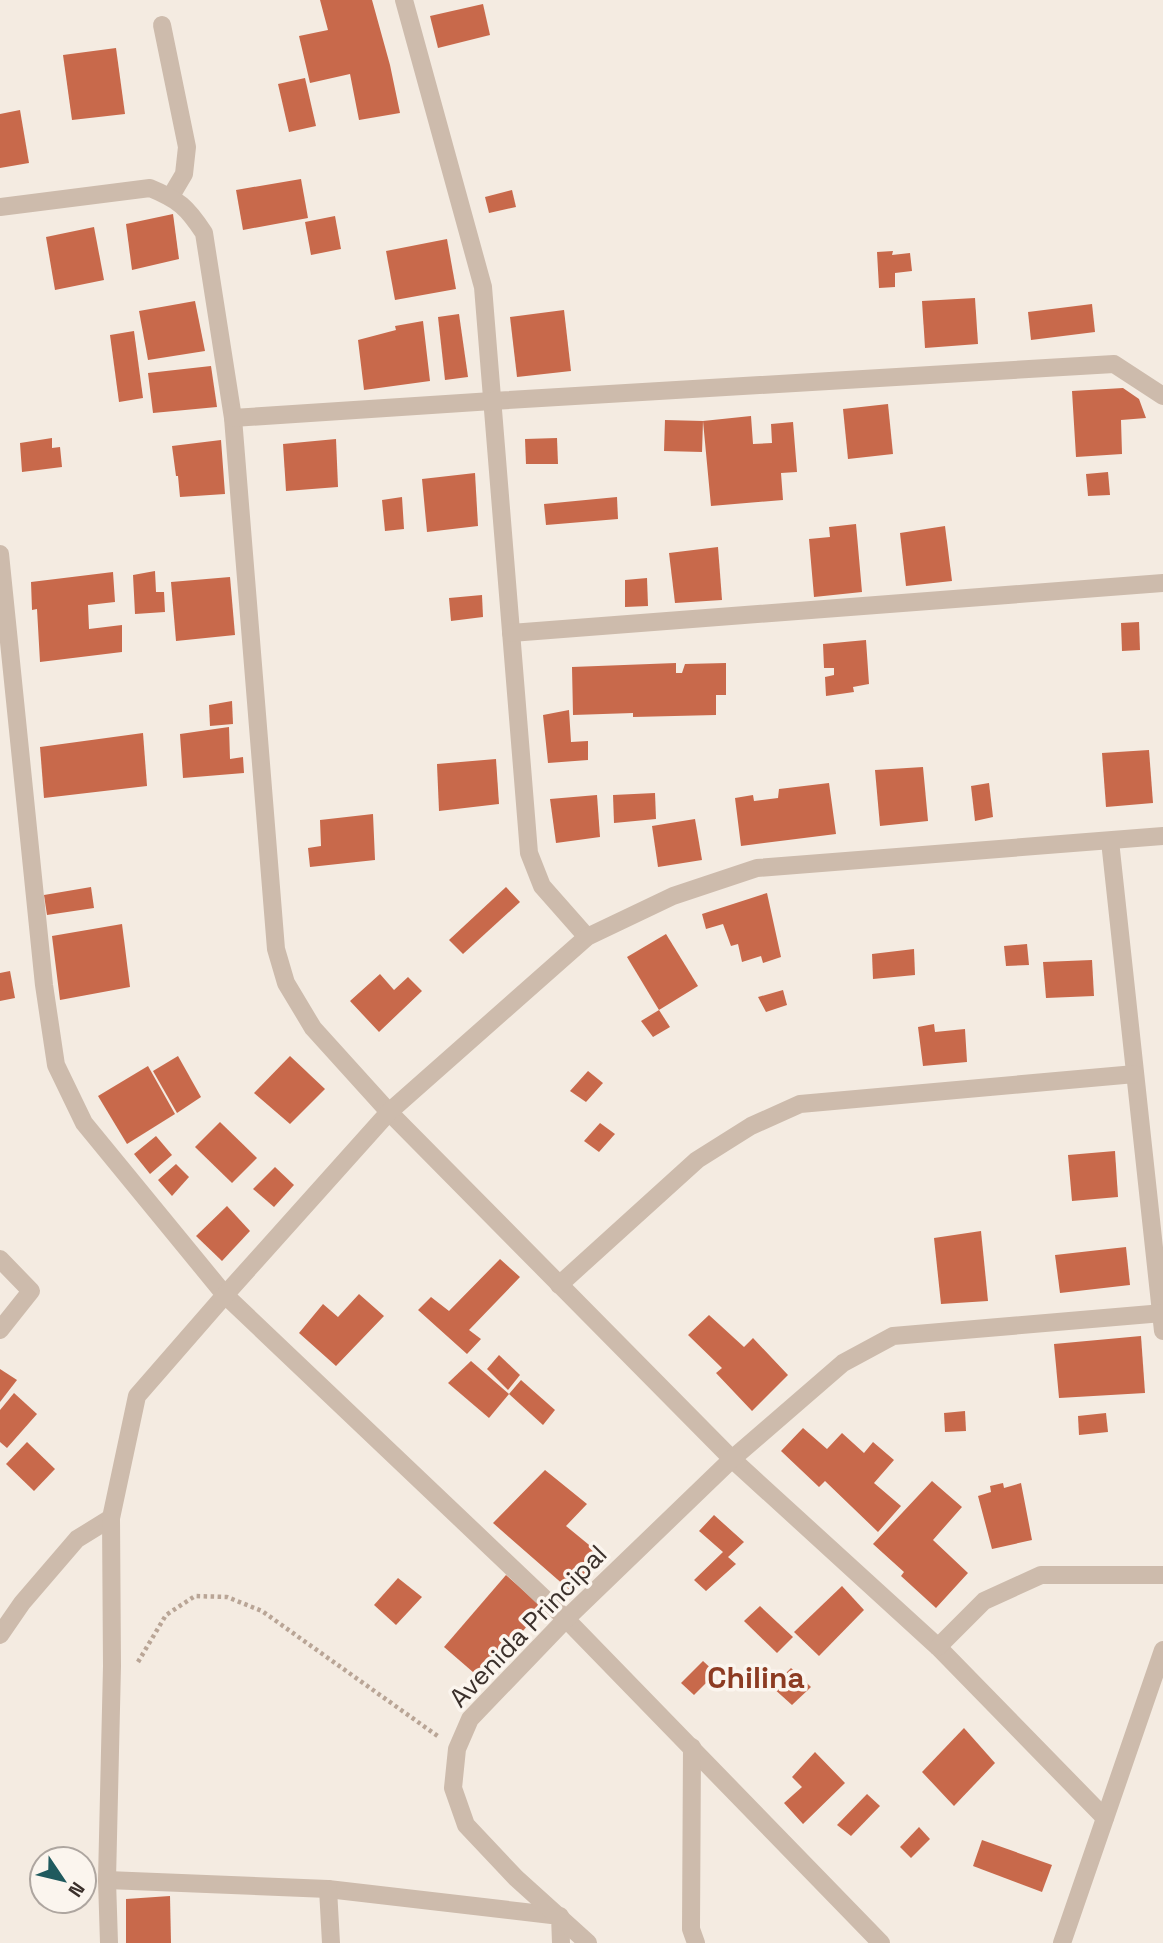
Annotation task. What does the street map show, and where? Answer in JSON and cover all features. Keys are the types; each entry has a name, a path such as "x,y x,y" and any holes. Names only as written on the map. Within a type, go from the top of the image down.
{"street":[{"path":"404,0 483,287 529,853 542,886 587,937"},
{"path":"162,25 187,147 184,174 171,196"},
{"path":"0,207 150,188 171,196 190,211 204,233 233,418 276,949 286,983 313,1028 389,1112 732,1459 938,1647 1105,1818"},
{"path":"233,418 1114,363 1163,396"},
{"path":"0,554 42,971 56,1065 84,1124 225,1295 566,1619 881,1943"},
{"path":"511,633 1163,583"},
{"path":"109,1943 107,1880 112,1667 111,1518 137,1396 389,1112 587,937 673,896 757,868 1163,836"},
{"path":"1110,841 1163,1331"},
{"path":"559,1285 697,1160 751,1126 800,1104 1135,1074"},
{"path":"0,1259 31,1291 0,1330"},
{"name":"Avenida Principal","path":"588,1943 516,1878 466,1825 453,1788 457,1749 470,1719 566,1619 732,1459 843,1363 893,1336 1162,1313"},
{"path":"0,1635 22,1603 77,1539 111,1518"},
{"path":"938,1647 984,1601 1041,1575 1163,1575"},
{"path":"1062,1943 1163,1650"},
{"path":"692,1747 691,1929 696,1943"},
{"path":"107,1880 328,1889 560,1916 561,1943"},
{"path":"328,1889 331,1943"}],"path":[{"path":"112,1667 137,1663 166,1615 195,1596 227,1597 262,1611 457,1749"}],"building":[{"path":"320,0 372,0 400,113 359,120 350,74 310,83 299,36 328,30"},
{"path":"483,4 490,35 438,48 430,16"},
{"path":"116,48 125,114 72,120 63,55"},
{"path":"305,78 316,126 289,132 278,84"},
{"path":"20,110 29,163 0,168 0,114"},
{"path":"301,179 308,218 243,230 236,190"},
{"path":"512,190 516,207 489,213 485,197"},
{"path":"173,214 179,259 132,270 126,224"},
{"path":"335,216 341,249 311,255 305,222"},
{"path":"94,227 104,280 55,290 46,237"},
{"path":"447,239 456,289 395,300 386,251"},
{"path":"893,251 892,255 910,253 912,271 895,273 895,287 879,288 877,252"},
{"path":"975,298 978,344 925,348 922,301"},
{"path":"195,301 205,351 148,360 139,311"},
{"path":"1092,304 1095,332 1031,340 1028,312"},
{"path":"564,310 571,371 517,377 510,317"},
{"path":"459,314 468,377 445,380 438,317"},
{"path":"423,321 430,381 364,390 358,340 396,330 395,326"},
{"path":"134,331 143,398 119,402 110,335"},
{"path":"211,366 217,407 153,413 148,373"},
{"path":"1123,388 1139,399 1146,418 1121,420 1122,454 1076,457 1072,391"},
{"path":"888,404 893,454 848,459 843,409"},
{"path":"751,416 753,444 772,443 771,424 793,422 797,472 781,473 783,500 711,506 703,421"},
{"path":"665,420 703,421 702,452 664,451"},
{"path":"52,438 52,448 60,447 62,467 22,472 20,443"},
{"path":"557,438 558,464 526,464 525,439"},
{"path":"336,439 338,487 286,491 283,444"},
{"path":"221,440 225,494 180,497 172,446"},
{"path":"1108,472 1110,495 1088,496 1086,474"},
{"path":"475,473 478,526 427,532 422,479"},
{"path":"402,497 404,529 385,531 382,500"},
{"path":"617,497 618,519 546,525 544,504"},
{"path":"856,524 862,592 814,597 809,539 830,537 829,527"},
{"path":"945,526 952,581 906,586 900,533"},
{"path":"718,547 722,600 675,603 669,553"},
{"path":"155,571 156,592 164,592 165,612 135,614 133,575"},
{"path":"113,572 115,602 88,605 89,629 122,625 122,652 40,662 37,609 32,610 31,582"},
{"path":"230,577 235,635 176,641 171,582"},
{"path":"647,578 648,606 625,607 625,580"},
{"path":"482,595 483,617 451,621 449,598"},
{"path":"1139,622 1140,650 1122,651 1121,623"},
{"path":"866,640 869,684 853,687 854,692 826,696 825,677 834,675 834,668 824,668 823,644"},
{"path":"676,663 676,673 682,673 685,664 726,663 726,695 716,695 716,715 573,715 572,667"},
{"path":"232,701 233,724 210,726 209,705"},
{"path":"569,710 571,742 588,741 588,760 548,763 543,715"},
{"path":"229,727 230,759 243,757 244,773 183,778 180,734"},
{"path":"143,733 147,786 44,798 40,747"},
{"path":"1149,750 1153,803 1106,807 1102,753"},
{"path":"496,759 499,804 439,811 437,764"},
{"path":"923,767 928,821 880,826 875,770"},
{"path":"829,783 836,834 741,846 735,798 753,795 754,801 778,798 779,789"},
{"path":"989,783 993,817 975,821 971,786"},
{"path":"655,793 656,819 614,823 613,795"},
{"path":"597,795 600,837 556,843 550,799"},
{"path":"373,814 375,860 310,867 308,848 321,846 320,820"},
{"path":"695,819 702,860 658,867 652,826"},
{"path":"91,887 94,908 47,915 44,895"},
{"path":"506,887 520,902 463,954 449,940"},
{"path":"767,893 781,957 763,963 761,956 742,962 738,944 731,946 723,924 706,929 702,914"},
{"path":"122,924 130,987 60,1000 52,936"},
{"path":"666,934 698,986 659,1010 627,957"},
{"path":"1027,944 1029,965 1006,966 1004,946"},
{"path":"914,949 915,975 873,979 872,954"},
{"path":"1092,960 1094,996 1046,998 1043,962"},
{"path":"10,971 15,998 0,1001 0,973"},
{"path":"380,974 394,990 408,977 422,991 379,1032 350,1001"},
{"path":"783,990 787,1005 766,1012 758,997"},
{"path":"659,1010 670,1027 653,1037 641,1021"},
{"path":"934,1024 935,1032 965,1029 967,1062 923,1066 918,1027"},
{"path":"178,1056 201,1097 177,1113 153,1071"},
{"path":"290,1056 325,1089 290,1124 254,1093"},
{"path":"148,1066 175,1114 127,1144 98,1096"},
{"path":"588,1071 603,1083 586,1102 570,1091"},
{"path":"220,1122 257,1158 232,1183 195,1147"},
{"path":"600,1123 615,1134 599,1152 584,1141"},
{"path":"156,1136 172,1155 150,1174 134,1154"},
{"path":"1115,1151 1118,1197 1072,1201 1068,1155"},
{"path":"176,1164 189,1177 172,1196 158,1180"},
{"path":"275,1167 294,1185 274,1207 253,1189"},
{"path":"227,1206 250,1231 222,1261 196,1236"},
{"path":"981,1231 988,1301 941,1304 934,1238"},
{"path":"1126,1247 1130,1285 1060,1293 1055,1255"},
{"path":"500,1259 520,1277 469,1330 481,1339 467,1354 418,1310 431,1297 449,1311"},
{"path":"359,1294 384,1316 336,1366 299,1333 323,1304 338,1317"},
{"path":"709,1315 744,1347 753,1338 788,1375 752,1411 716,1373 722,1368 688,1335"},
{"path":"1141,1336 1145,1393 1059,1398 1054,1344"},
{"path":"499,1355 520,1375 508,1390 487,1369"},
{"path":"471,1361 509,1394 489,1418 448,1383"},
{"path":"0,1369 17,1380 0,1402"},
{"path":"521,1380 555,1410 543,1425 509,1394"},
{"path":"14,1393 37,1414 7,1448 0,1442 0,1410"},
{"path":"965,1411 966,1431 945,1432 944,1413"},
{"path":"1106,1413 1108,1432 1079,1435 1078,1416"},
{"path":"803,1428 827,1449 842,1433 864,1453 873,1442 894,1460 874,1483 901,1506 878,1532 825,1481 819,1487 781,1451"},
{"path":"27,1442 55,1469 34,1491 6,1464"},
{"path":"545,1470 587,1504 566,1526 605,1558 573,1593 493,1523"},
{"path":"932,1481 962,1507 933,1540 968,1573 936,1608 901,1576 904,1572 873,1544"},
{"path":"1003,1483 1004,1488 1021,1483 1032,1540 992,1549 978,1496 991,1492 990,1486"},
{"path":"714,1515 744,1542 728,1557 736,1564 706,1591 694,1580 723,1552 699,1531"},
{"path":"506,1575 543,1608 481,1679 444,1647"},
{"path":"398,1578 422,1597 396,1625 374,1605"},
{"path":"842,1586 864,1610 819,1656 794,1632"},
{"path":"760,1606 793,1637 777,1653 744,1621"},
{"path":"703,1661 716,1673 694,1695 681,1683"},
{"path":"791,1668 811,1687 792,1705 772,1687"},
{"path":"964,1728 995,1763 954,1806 922,1772"},
{"path":"815,1752 845,1783 803,1824 784,1803 802,1787 792,1777"},
{"path":"867,1794 880,1806 851,1836 837,1825"},
{"path":"919,1827 930,1839 911,1858 900,1847"},
{"path":"982,1840 1052,1865 1042,1892 973,1866"},
{"path":"170,1896 171,1943 126,1943 126,1899"}],"district":[{"name":"Chilina","path":"756,1678"}]}
